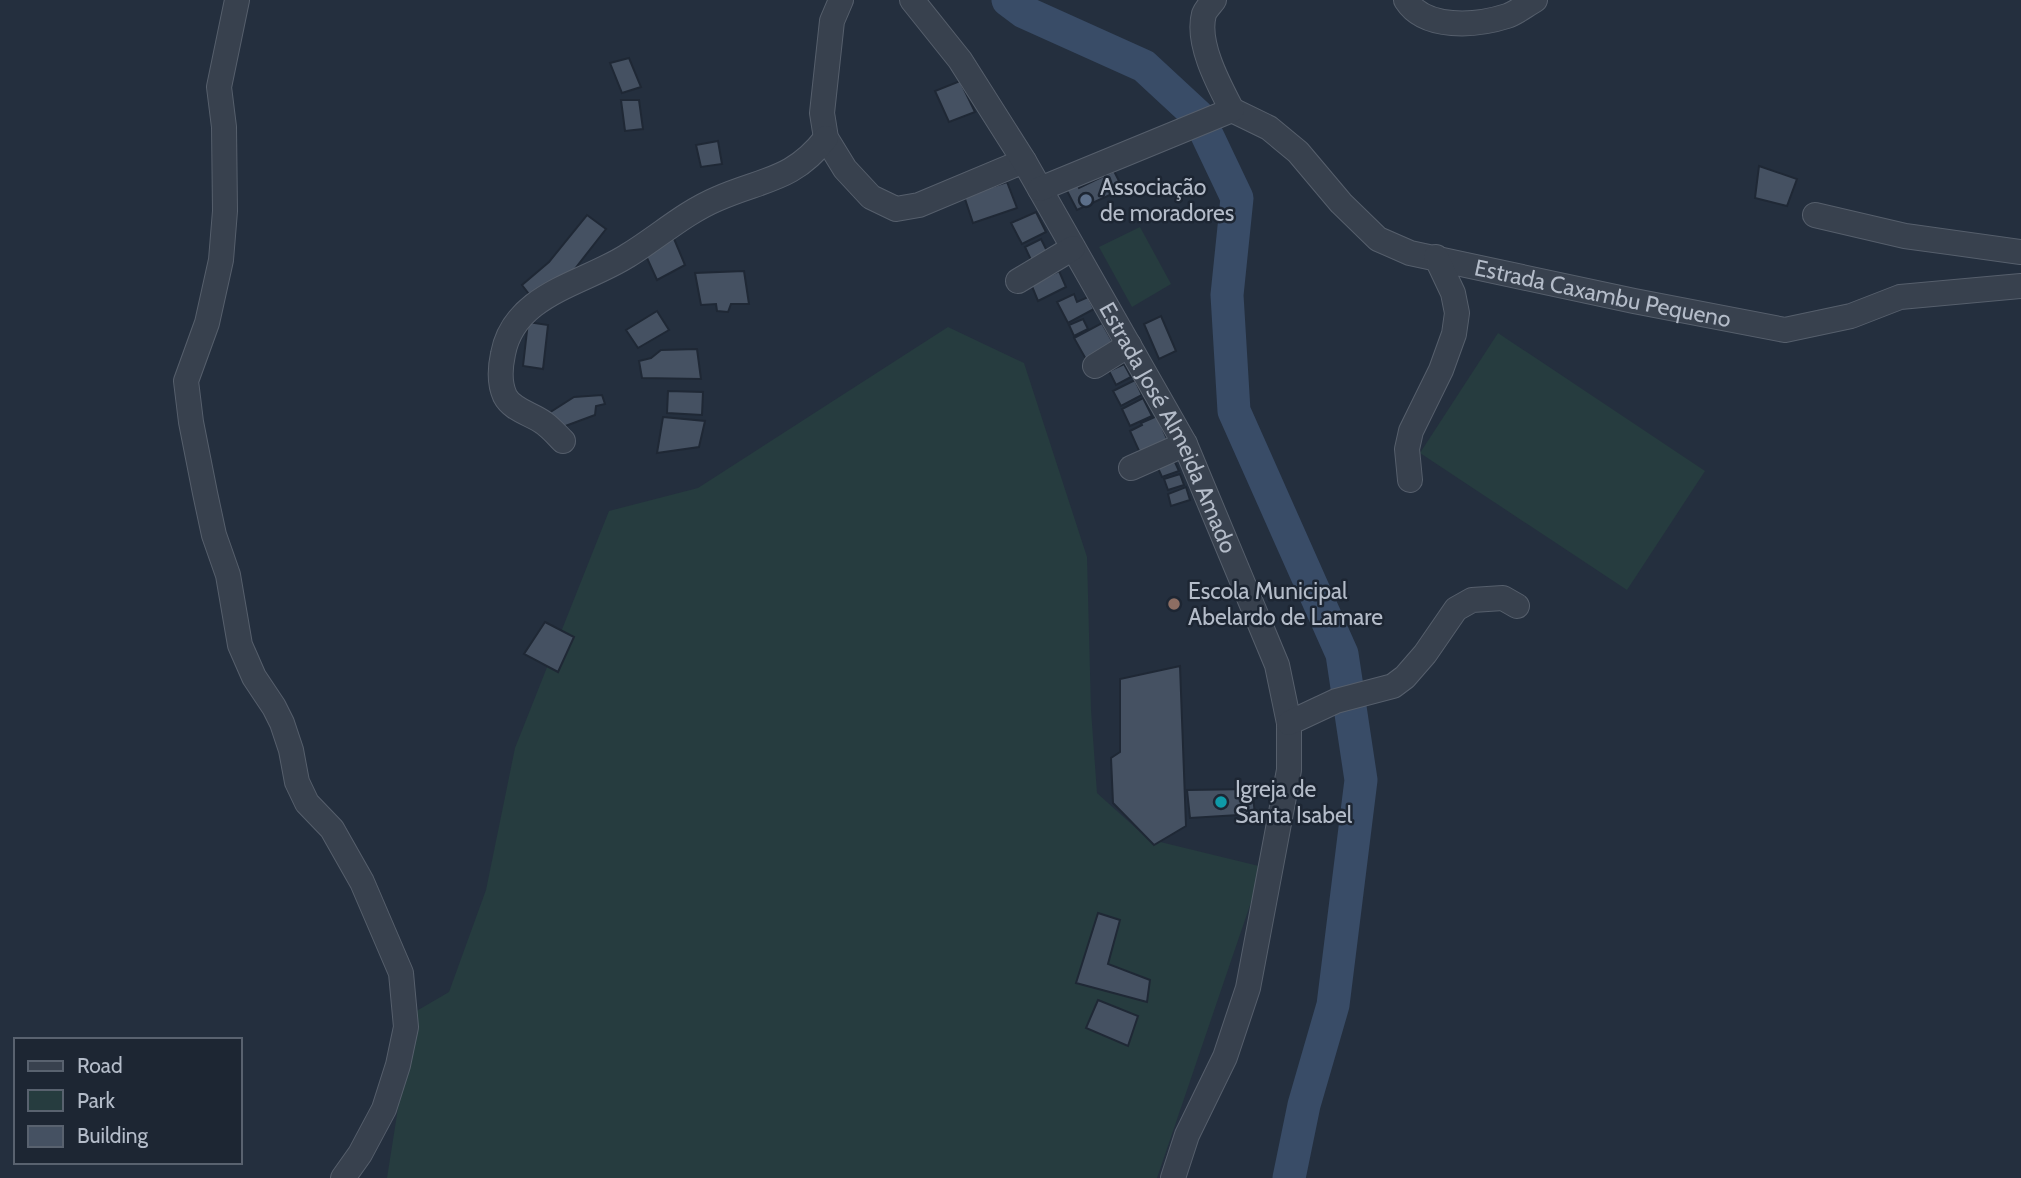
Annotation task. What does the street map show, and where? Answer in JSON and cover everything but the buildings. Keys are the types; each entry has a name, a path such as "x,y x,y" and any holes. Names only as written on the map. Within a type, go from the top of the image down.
{"street":[{"path":"237,0 219,87 224,139 225,211 221,260 207,323 186,381 205,493 214,535 228,575 240,645 254,677 282,723 292,750 297,782 307,803 332,829 362,882 401,973 406,1027 398,1065 384,1109 360,1154 343,1178"},
{"path":"841,0 832,22 822,113 825,138 845,169 871,197 896,209 919,205 1024,161"},
{"name":"Estrada José Almeida Amado","path":"912,0 960,60 1024,161 1185,444 1278,665 1289,723 1289,770 1248,988 1225,1057 1186,1135 1173,1178"},
{"path":"1040,189 1226,113 1203,35 1205,13 1214,0"},
{"path":"1406,0 1413,11 1439,23 1479,21 1507,16 1535,0"},
{"name":"Estrada Caxambu Pequeno","path":"1226,113 1269,128 1298,152 1342,203 1378,239 1410,253 1786,330 1851,316 1900,297 2021,286"},
{"path":"563,442 544,423 521,411 506,398 500,371 503,350 514,324 541,299 625,258 715,200 794,171 814,154 825,138"},
{"path":"1815,215 1905,236 2021,252"},
{"path":"1018,281 1073,248"},
{"path":"1410,480 1407,449 1411,430 1441,370 1454,334 1457,313 1453,293 1436,257"},
{"path":"1095,366 1129,345"},
{"path":"1131,468 1185,444"},
{"path":"1289,723 1336,701 1393,685 1405,677 1425,654 1456,609 1472,600 1503,598 1517,606"}],"green space":[{"path":"1140,227 1171,284 1132,307 1099,247"},
{"path":"948,327 1024,363 1087,557 1091,710 1097,793 1148,839 1263,867 1157,1178 387,1178 413,1013 449,992 486,890 515,748 609,511 698,488"},
{"path":"1498,333 1705,471 1627,590 1420,453"}],"waterway":[{"path":"1008,0 1024,12 1144,66 1198,116 1237,198 1227,295 1234,411 1342,654 1361,780 1333,1005 1304,1105 1289,1178"}],"place":[{"name":"Associação de moradores","path":"1086,200"},
{"name":"Escola Municipal Abelardo de Lamare","path":"1174,604"},
{"name":"Igreja de Santa Isabel","path":"1221,802"}]}
